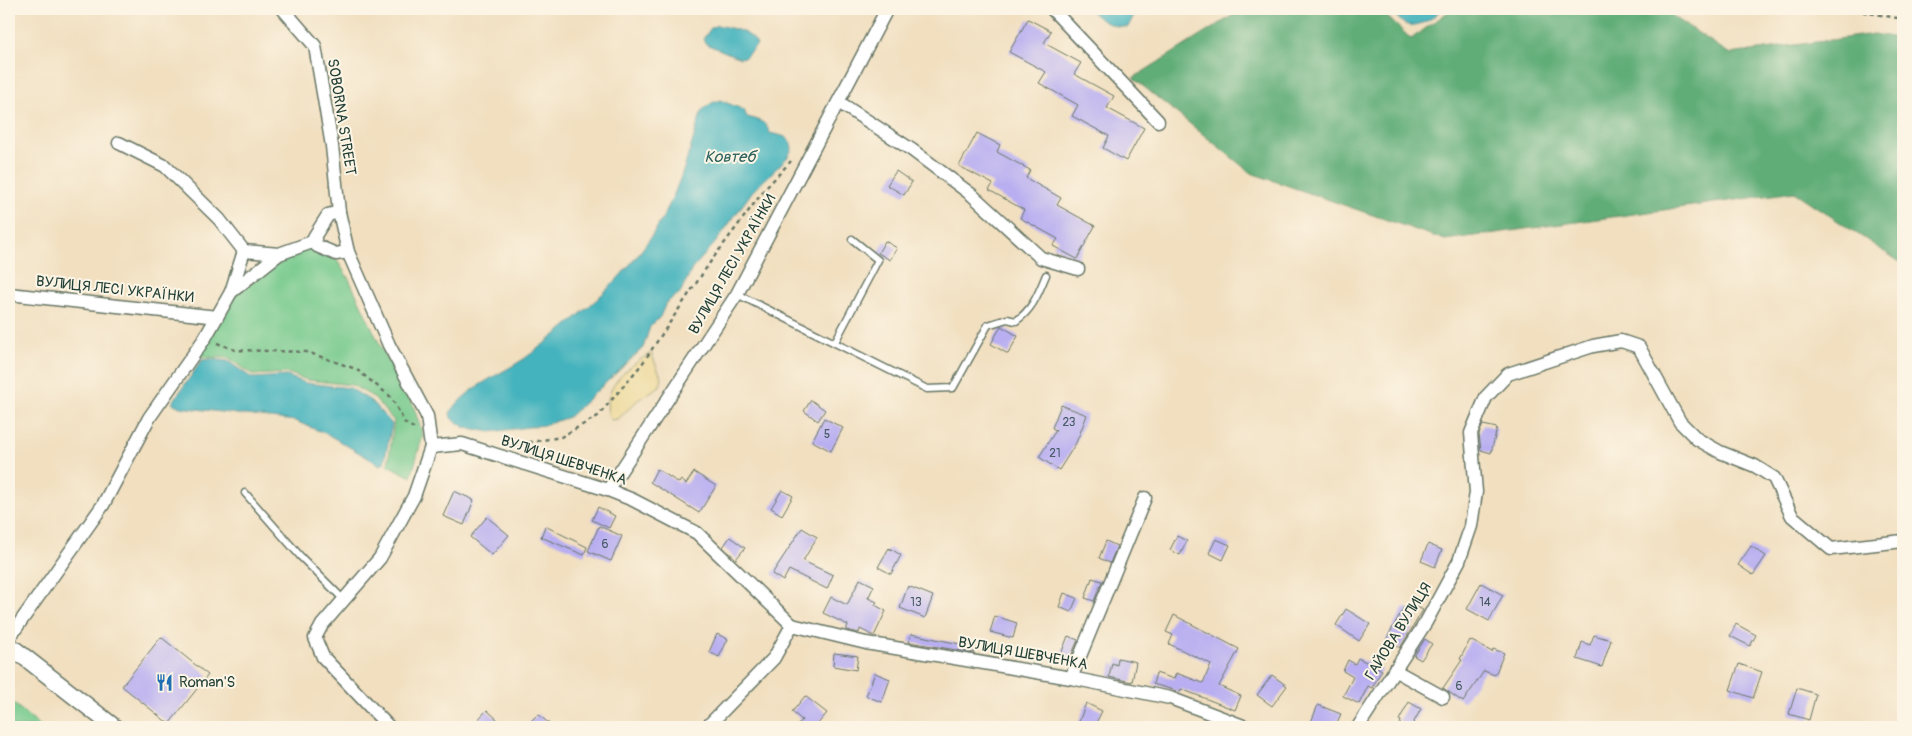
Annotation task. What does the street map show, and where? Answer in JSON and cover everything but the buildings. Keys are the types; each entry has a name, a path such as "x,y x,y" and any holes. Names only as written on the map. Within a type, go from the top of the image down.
{"street":[{"name":"SOBORNA STREET","path":"283,9 315,46 332,146 339,212 348,252 389,345 427,416 432,447"},
{"name":"ВУЛИЦЯ ЛЕСІ УКРАЇНКИ","path":"608,490 737,294 840,103 887,9"},
{"path":"1052,9 1158,121"},
{"path":"840,103 912,150 972,195 1041,258 1078,269"},
{"path":"119,143 165,166 219,219 244,251 279,254"},
{"path":"339,212 328,215 314,237 317,246 336,254 348,252"},
{"path":"231,292 279,254 315,241"},
{"path":"9,638 103,505 149,418 205,338 231,292 244,251"},
{"name":"ВУЛИЦЯ ЛЕСІ УКРАЇНКИ","path":"9,294 217,317"},
{"name":"ГАЙОВА ВУЛИЦЯ","path":"1358,727 1426,622 1459,561 1470,526 1476,492 1471,433 1486,397 1508,374 1593,346 1621,340 1639,347 1680,422 1697,439 1720,452 1755,466 1774,478 1792,516 1831,548 1903,541"},
{"name":"ВУЛИЦЯ ШЕВЧЕНКА","path":"432,447 462,444 608,490 697,533 792,625 866,644 1071,678 1170,698 1246,727"},
{"path":"389,727 323,657 315,638 322,624 380,558 414,496 432,447"},
{"path":"1071,678 1145,498"},
{"path":"707,727 720,723 774,658 792,625"},
{"path":"9,645 114,727"},
{"path":"1394,670 1443,697"}],"lane":[{"path":"835,342 878,260 852,239"},
{"path":"737,294 926,389 954,388 988,325 994,321 1007,319 1016,321 1028,313 1034,304 1046,275"},
{"path":"245,493 301,556 343,599"}],"path":[{"path":"1847,9 1903,20"},
{"path":"508,446 561,437 598,416 642,364 711,261 765,189 794,158"},
{"path":"205,338 236,350 307,352 356,369 391,397 405,423 413,430 431,433"}],"green space":[{"path":"1243,9 1379,9 1411,39 1452,9 1662,9 1730,54 1874,34 1903,39 1903,264 1794,192 1445,240 1251,173 1133,78"},
{"path":"311,247 336,259 349,279 380,345 413,405 423,435 411,477 388,465 394,421 373,397 352,385 307,380 288,373 253,375 229,358 198,357 229,300 287,256"},
{"path":"12,702 41,727 9,727 9,707"}],"sand":[{"path":"651,353 662,379 660,386 638,400 618,419 610,420 607,409 608,399 617,380 633,365"}],"water":[{"path":"1088,9 1137,9 1128,27 1116,26 1106,22"},
{"path":"1391,9 1441,9 1435,16 1425,22 1410,25 1401,22"},
{"path":"717,25 746,33 757,45 745,57 740,58 706,44 703,39 711,28"},
{"name":"Ковтеб","path":"720,100 744,110 747,117 762,122 770,133 788,139 792,149 787,158 752,192 716,242 692,269 680,293 666,303 660,317 650,327 643,348 569,417 544,425 490,432 464,427 451,418 450,413 467,394 532,353 588,308 622,274 651,237 663,217 685,165 702,110"},
{"path":"202,360 228,361 252,378 287,376 306,383 350,388 371,401 392,424 384,463 380,465 327,434 295,421 180,407 172,403"}],"place":[{"name":"Roman'S","path":"165,682"}]}
